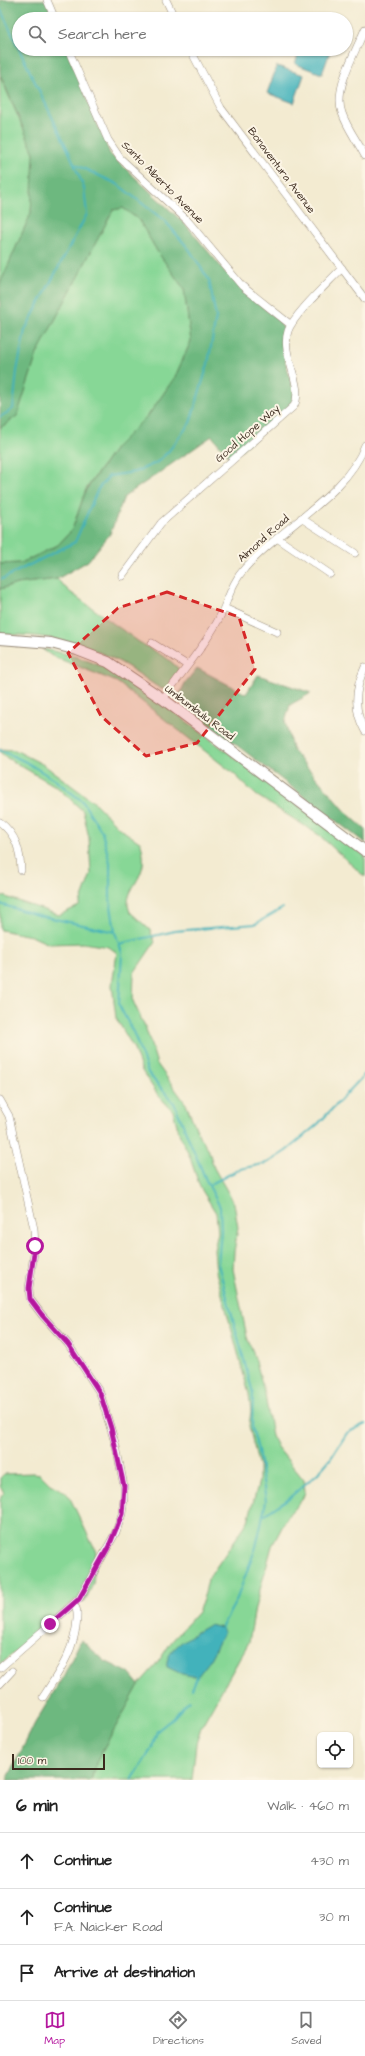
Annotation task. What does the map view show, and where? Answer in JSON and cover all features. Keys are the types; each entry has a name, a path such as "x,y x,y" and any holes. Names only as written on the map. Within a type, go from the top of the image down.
{"main road":[{"name":"Umbumbulu Road","path":"0,639 37,641 77,650 108,662 163,698 365,851"}],"street":[{"path":"47,0 52,12"},
{"path":"166,0 172,12"},
{"path":"365,29 343,84 340,105 348,126 365,156"},
{"name":"Santo Alberto Avenue","path":"71,56 108,140 120,158 187,220 242,286 291,325"},
{"name":"Bonaventura Avenue","path":"194,56 221,108 365,299"},
{"name":"Good Hope Way","path":"122,576 161,523 294,406 298,394 286,345 291,325 342,268"},
{"name":"Almond Road","path":"163,698 215,627 237,578 245,568 277,538 351,473 365,445"},
{"path":"301,518 355,553"},
{"path":"277,538 330,574"},
{"path":"224,608 277,632"},
{"path":"152,643 187,664"},
{"path":"365,667 358,684 356,697 358,714 365,731"},
{"path":"0,822 13,834 21,870"},
{"path":"0,1100 9,1116 34,1228 35,1246 29,1288 30,1299 68,1344 100,1393 111,1428 124,1486 122,1514 116,1532 91,1580 73,1605 0,1668"},
{"path":"43,1697 67,1658 73,1643 77,1612 73,1605"},
{"path":"0,1684 12,1671"}],"highlighted area":[{"path":"167,592 239,617 255,669 197,743 146,756 101,716 68,653 118,608"}],"green space":[{"path":"0,0 46,0 51,12 12,12 12,56 69,56 110,154 186,225 227,274 279,321 284,329 285,360 295,396 288,409 231,459 212,436 124,497 110,534 88,561 57,579 17,584 0,589 0,564 21,563 58,545 72,530 86,490 116,447 150,413 175,377 191,341 184,289 157,251 139,220 123,208 113,210 37,354 17,416 0,428 0,284 31,213 34,153 0,74"},
{"path":"0,76 35,155 31,213 0,284"},
{"path":"123,208 139,220 157,251 184,289 191,341 175,377 150,413 116,447 86,489 72,530 58,545 21,563 0,564 0,428 17,416 37,354 113,210"},
{"path":"57,579 70,592 139,642 168,659 179,669 168,688 161,689 120,662 101,653 73,643 44,637 0,635 0,589 17,584"},
{"path":"42,649 67,654 91,662 137,684 365,856 365,877 319,835 256,795 233,773 117,682 52,656"},
{"path":"197,668 246,694 258,675 311,693 290,705 285,722 293,751 348,814 365,829 365,843 184,705 179,695 185,683"},
{"path":"0,749 15,750 44,765 95,803 119,828 141,843 143,865 139,877 129,896 128,906 130,912 150,930 155,942 134,973 133,1001 146,1029 157,1064 186,1104 200,1138 208,1148 214,1168 234,1203 238,1228 233,1269 247,1337 256,1361 265,1395 272,1436 277,1447 304,1480 305,1492 302,1500 289,1514 272,1546 255,1608 249,1642 201,1727 196,1744 192,1780 91,1780 97,1760 140,1683 156,1665 172,1641 198,1612 208,1579 248,1521 259,1481 259,1467 249,1426 251,1411 249,1394 216,1272 214,1250 218,1232 216,1213 200,1187 188,1152 180,1136 173,1111 158,1095 142,1071 133,1047 116,1018 112,985 117,953 109,947 83,943 49,944 31,936 1,930 0,928 0,895 59,915 79,906 91,874 89,838 83,811 57,787 7,758 0,752"},
{"path":"4,1474 40,1474 50,1484 69,1496 96,1552 93,1584 85,1601 75,1600 0,1665 0,1499 4,1494 0,1486 0,1478"},
{"path":"81,1640 105,1661 129,1673 139,1685 97,1760 91,1780 7,1780 35,1723 64,1675"}],"water":[{"path":"298,56 328,56 322,74 295,64"},
{"path":"277,66 304,75 294,103 267,93"},
{"path":"209,1625 221,1628 224,1632 208,1663 197,1677 182,1674 167,1667 167,1660 175,1648 189,1637"}],"waterway":[{"path":"0,8 12,34"},
{"path":"0,417 13,409 17,371 25,330 87,214 84,188 70,154 22,56"},
{"path":"2,579 75,542 98,489 109,476 135,472 156,463 168,452 190,423 208,364 216,317 209,280 189,249 165,221 117,184 74,164"},
{"path":"0,750 26,762 55,780 82,801 102,832 110,863 110,899 115,932 122,953 119,1005 134,1034 148,1073 174,1103 206,1180 220,1207 221,1231 218,1264 253,1393 252,1427 258,1450 266,1501 256,1547 236,1601 221,1628"},
{"path":"0,904 37,915 115,932"},
{"path":"119,944 175,931 255,924 283,908"},
{"path":"209,1185 240,1169 267,1163 286,1151 318,1124 365,1074"},
{"path":"264,1515 289,1498 318,1473 331,1458 347,1433 365,1424"},
{"path":"192,1689 197,1677"},
{"path":"132,1780 152,1748 157,1731 173,1718 189,1700"}],"route":[{"path":"35,1246 29,1288 30,1299 68,1344 100,1393 116,1446 124,1486 124,1498 120,1521 116,1532 94,1574 79,1599 50,1624"}]}
